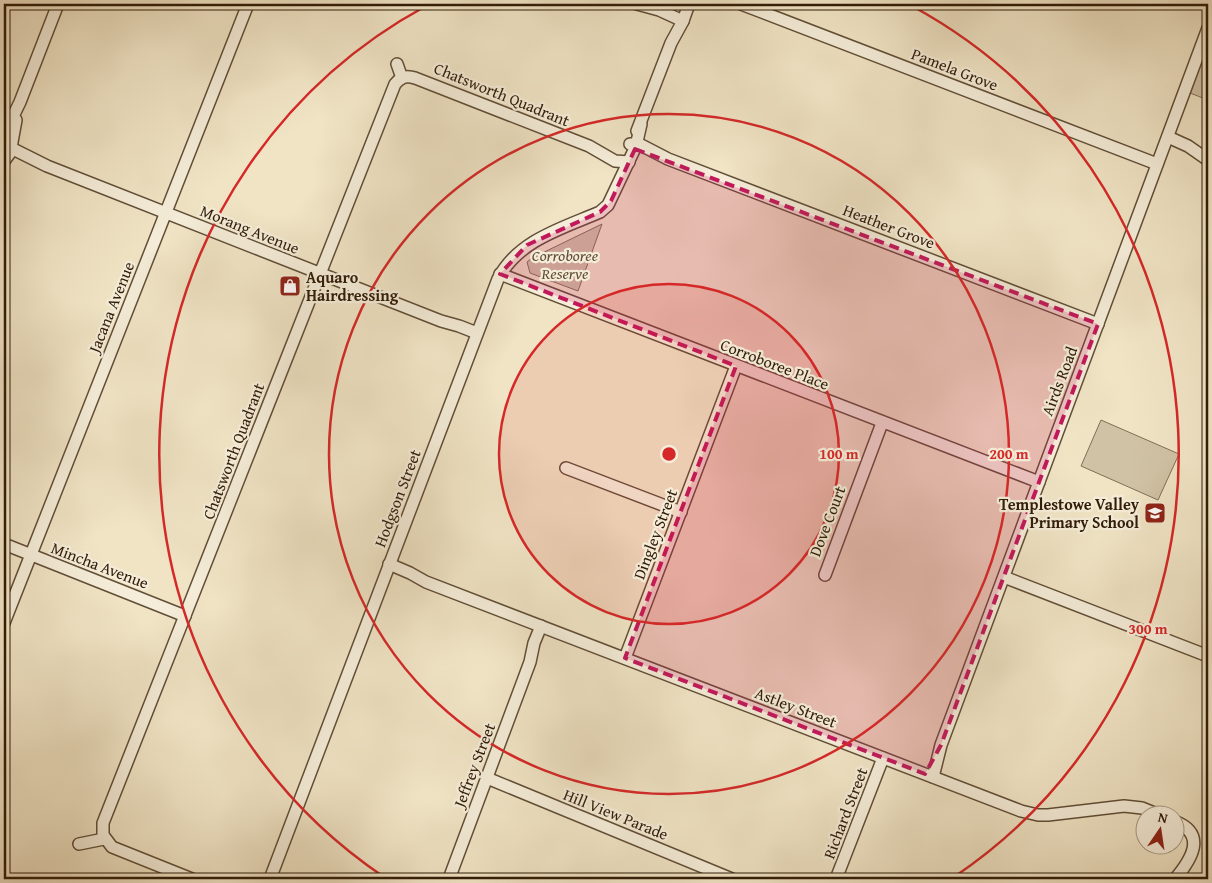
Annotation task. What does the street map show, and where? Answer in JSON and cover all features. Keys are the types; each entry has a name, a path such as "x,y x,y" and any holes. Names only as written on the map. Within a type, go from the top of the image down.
{"street":[{"path":"4,135 20,102 58,4"},
{"name":"Jacana Avenue","path":"4,623 248,4"},
{"path":"679,20 683,4"},
{"path":"679,20 689,4"},
{"name":"Pamela Grove","path":"741,4 1158,164"},
{"path":"640,5 659,10 679,20"},
{"name":"Hodgson Street","path":"270,879 500,274 513,257 527,245 605,209 611,201 626,161 634,146 640,124 679,20"},
{"name":"Airds Road","path":"929,776 1208,28"},
{"path":"397,64 402,78"},
{"name":"Chatsworth Quadrant","path":"104,839 102,831 103,822 395,84 402,78 410,76 589,146 615,161 626,161"},
{"path":"7,151 20,102"},
{"path":"1168,137 1188,146 1208,160"},
{"name":"Heather Grove","path":"634,146 647,147 668,159 1098,324"},
{"name":"Morang Avenue","path":"7,151 441,322 457,332 476,336"},
{"name":"Corroboree Place","path":"500,274 1039,482"},
{"name":"Dingley Street","path":"625,658 736,366"},
{"name":"Dove Court","path":"825,575 882,423"},
{"path":"566,468 681,512"},
{"name":"Mincha Avenue","path":"4,544 185,616"},
{"name":"Astley Street","path":"388,567 408,578 426,582 1030,814 1048,815 1124,806 1134,807"},
{"path":"1004,577 1208,656"},
{"name":"Jeffrey Street","path":"449,879 530,662 540,646 544,627"},
{"name":"Richard Street","path":"836,879 884,758"},
{"name":"Hill View Parade","path":"487,778 732,879"},
{"path":"1175,879 1190,860 1193,840 1188,827 1184,825"},
{"path":"79,844 104,839 116,850 192,879"}],"highlighted area":[{"path":"635,149 1098,324 941,745 925,774 625,658 736,366 500,274 527,245 600,212 611,201"}],"green space":[{"path":"1208,44 1208,100 1190,93"},
{"name":"Corroboree Reserve","path":"602,224 578,291 530,273 527,262 532,258"},
{"path":"1101,420 1179,454 1158,500 1081,466"}],"place":[{"name":"Aquaro Hairdressing","path":"290,286"},
{"name":"Templestowe Valley Primary School","path":"1155,513"}]}
